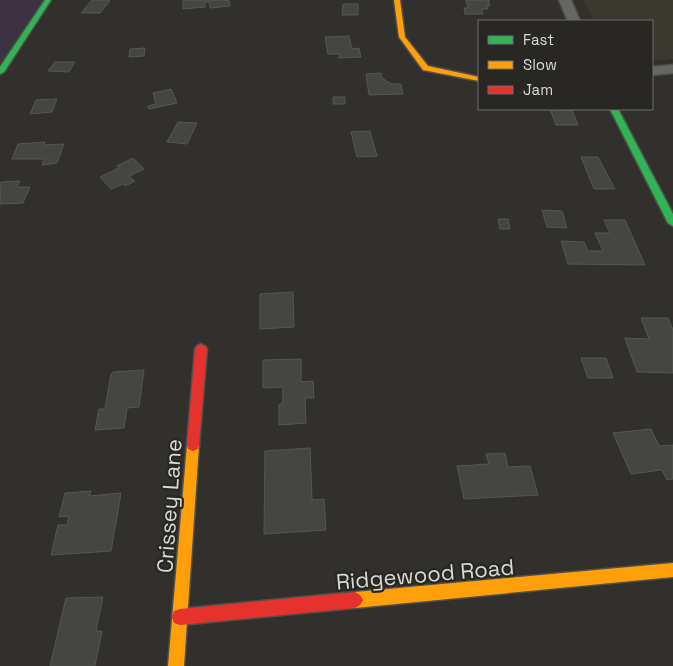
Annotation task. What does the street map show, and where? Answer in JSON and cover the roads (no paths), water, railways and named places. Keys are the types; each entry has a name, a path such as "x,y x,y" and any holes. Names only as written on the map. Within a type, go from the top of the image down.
{"street":[{"path":"0,72 48,0"},
{"path":"397,0 402,37 426,68 478,79"},
{"path":"565,0 574,20"},
{"path":"653,71 673,69"},
{"path":"615,110 673,222"},
{"name":"Crissey Lane","path":"176,666 201,349"},
{"name":"Ridgewood Road","path":"180,617 673,570"}]}
